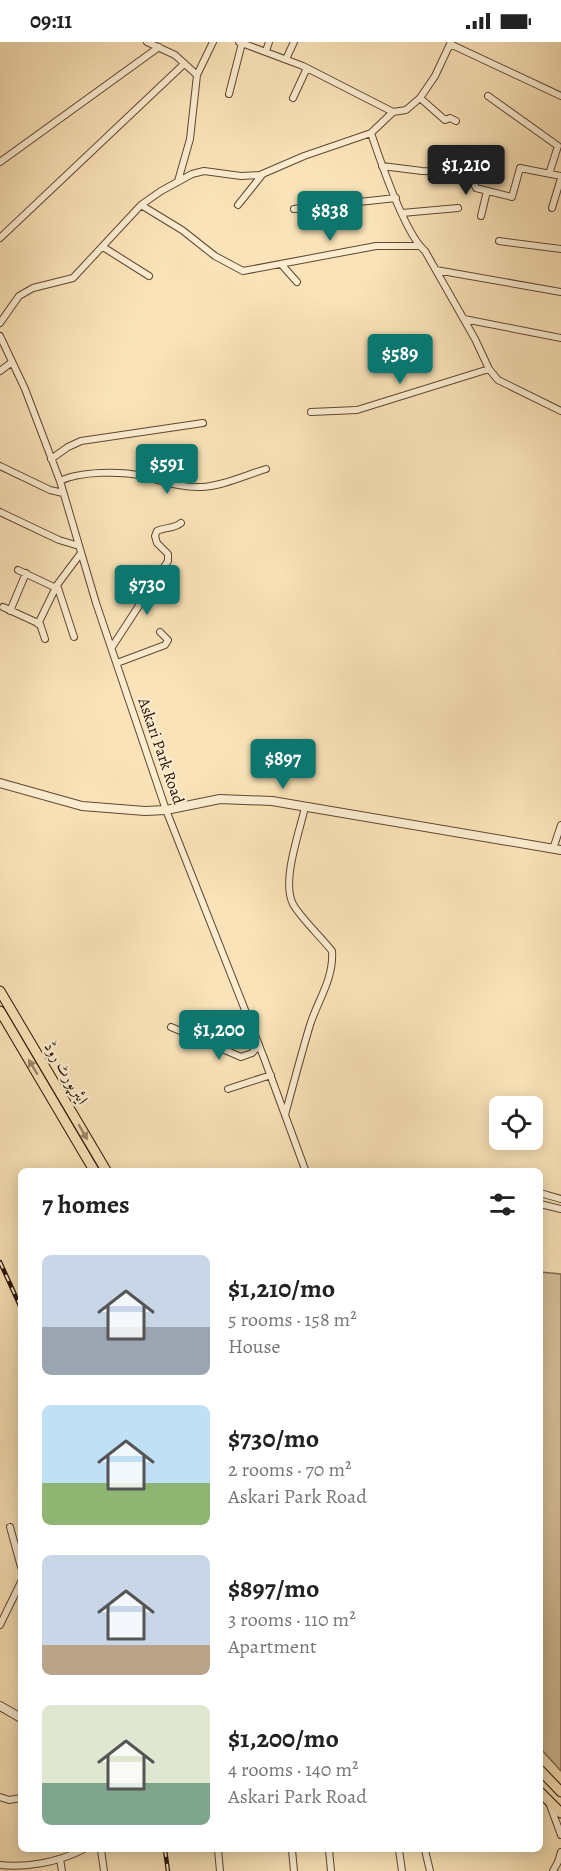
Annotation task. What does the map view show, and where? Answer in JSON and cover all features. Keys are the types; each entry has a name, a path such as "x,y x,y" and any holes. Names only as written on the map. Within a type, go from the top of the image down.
{"main road":[{"name":"ایئرپورٹ روڈ","path":"0,991 105,1168"},
{"name":"ایئرپورٹ روڈ","path":"0,1011 93,1168"},
{"path":"543,1773 561,1792"},
{"path":"543,1795 561,1813"}],"street":[{"path":"147,42 175,55 197,75"},
{"path":"177,182 190,139 197,75 213,42"},
{"path":"229,94 241,42 307,68 393,112"},
{"path":"266,51 269,42"},
{"path":"286,59 294,42"},
{"path":"0,323 19,296 33,288 73,278 141,206 192,174 204,171 242,177 263,174 304,156 371,133 393,112 406,110 420,98 435,76 450,43 561,96"},
{"path":"0,162 159,47"},
{"path":"0,238 184,64"},
{"path":"293,98 307,68"},
{"path":"488,96 558,146 549,174"},
{"path":"420,98 445,120 450,118 456,121"},
{"path":"371,133 402,213 419,246 425,251 464,319 489,369 498,380 561,411"},
{"path":"382,166 468,173 473,186 513,196 520,168 549,174 561,177 552,208"},
{"path":"238,205 263,174"},
{"path":"481,216 487,191"},
{"path":"294,209 396,198"},
{"path":"141,206 182,231 215,256 243,271 376,246 419,246"},
{"path":"402,213 458,208"},
{"path":"499,241 561,249"},
{"path":"103,247 149,276"},
{"path":"281,264 297,282"},
{"path":"436,270 561,292"},
{"path":"464,319 561,338"},
{"name":"Askari Park Road","path":"0,336 25,389 60,481 80,550 166,810 271,1075 305,1168"},
{"path":"0,371 12,362"},
{"path":"311,412 357,410 489,369"},
{"path":"51,459 81,441 203,423"},
{"path":"0,466 50,490 63,493"},
{"path":"60,481 79,475 118,473 142,476 171,484 204,487 266,470"},
{"path":"0,512 80,550 56,586 38,624"},
{"path":"112,647 168,561 168,554 157,543 155,536 157,531 176,527 181,523"},
{"path":"18,570 56,586 74,637"},
{"path":"10,610 26,573"},
{"path":"3,607 38,624 45,639"},
{"path":"117,663 165,645 168,640 160,632"},
{"path":"0,783 82,806 145,811 166,810 220,799 272,801 557,850 561,825"},
{"path":"285,1115 311,1023 329,978 333,960 332,951 293,904 289,890 290,872 305,807"},
{"path":"171,1028 241,1057 252,1053 259,1045"},
{"path":"228,1089 271,1075"},
{"path":"543,1194 561,1199"},
{"path":"543,1205 561,1209"},
{"path":"10,1527 18,1556"},
{"path":"0,1625 18,1588"},
{"path":"0,1706 18,1716"},
{"path":"0,1797 9,1800 18,1798"},
{"path":"548,1800 561,1835"},
{"path":"0,1865 29,1868 77,1852"},
{"path":"101,1852 104,1871"},
{"path":"218,1852 220,1871"},
{"path":"292,1852 294,1871"},
{"path":"329,1852 332,1871"},
{"path":"399,1852 402,1871"},
{"path":"425,1852 430,1871"},
{"path":"553,1871 561,1852"},
{"path":"60,1859 62,1871"}],"shaded area":[{"path":"543,1272 561,1274 561,1771 543,1751"}],"railway":[{"path":"0,1262 18,1301"},
{"path":"165,1852 168,1871"}]}
